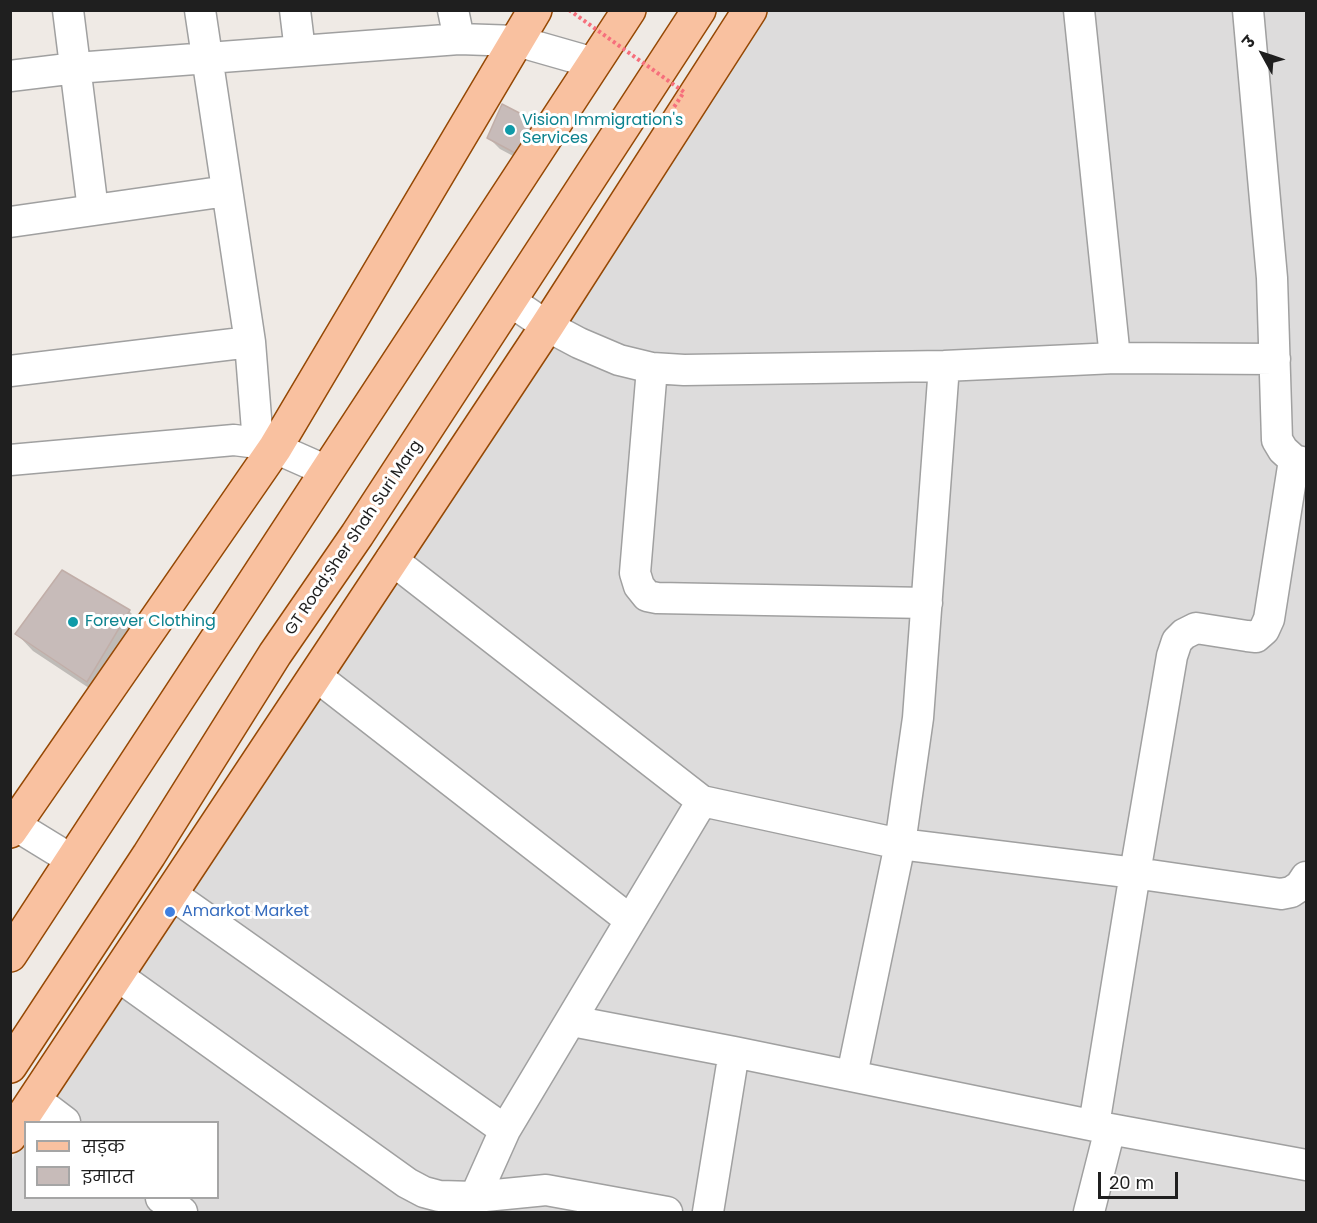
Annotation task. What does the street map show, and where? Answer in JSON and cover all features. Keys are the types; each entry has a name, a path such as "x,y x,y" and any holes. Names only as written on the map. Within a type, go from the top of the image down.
{"main road":[{"path":"12,826 266,445 535,10"},
{"path":"10,954 628,10"},
{"name":"GT Road;Sher Shah Suri Marg","path":"10,1066 149,855 275,654 357,535 699,10"},
{"path":"10,1136 547,326 750,10"}],"street":[{"path":"68,10 93,210"},
{"path":"200,10 266,445"},
{"path":"295,10 300,51"},
{"path":"1079,10 1115,358"},
{"path":"1089,1212 1135,873 1172,656 1177,641 1184,634 1196,628 1256,637 1264,630 1269,619 1300,461 1284,450 1277,440 1272,278 1248,10"},
{"path":"10,76 76,68 300,51 456,25 594,63"},
{"path":"10,222 227,191"},
{"path":"510,301 547,326 619,360 652,368 684,370 944,366 1115,358 1275,359"},
{"path":"10,372 250,342"},
{"path":"852,1076 900,844 918,718 944,366"},
{"path":"652,368 635,573 639,586 647,596 927,603"},
{"path":"10,460 221,440 266,445 327,471"},
{"path":"391,559 702,801 900,844 1135,873 1281,894 1291,892 1300,886 1306,877"},
{"path":"316,676 630,920"},
{"path":"475,1197 505,1130 702,801"},
{"path":"12,826 72,860"},
{"path":"170,893 505,1130"},
{"path":"118,976 407,1183 439,1196 475,1197 546,1190 667,1212"},
{"path":"572,1021 1102,1127 1306,1165"},
{"path":"708,1212 734,1052"},
{"path":"36,1100 64,1121"},
{"path":"164,1199 182,1212"}],"path":[{"path":"569,10 684,92 674,107"}],"shaded area":[{"path":"762,11 1306,11 1306,1212 11,1212 10,1162 24,1141 24,1199 219,1199 219,1121 37,1121"}],"building":[{"name":"Vision Immigration's Services","path":"502,104 535,121 515,153 487,138"},
{"name":"Forever Clothing","path":"62,570 130,610 87,682 15,634"}],"place":[{"name":"Vision Immigration's Services","path":"510,130"},
{"name":"Forever Clothing","path":"73,622"},
{"name":"Amarkot Market","path":"170,912"}]}
